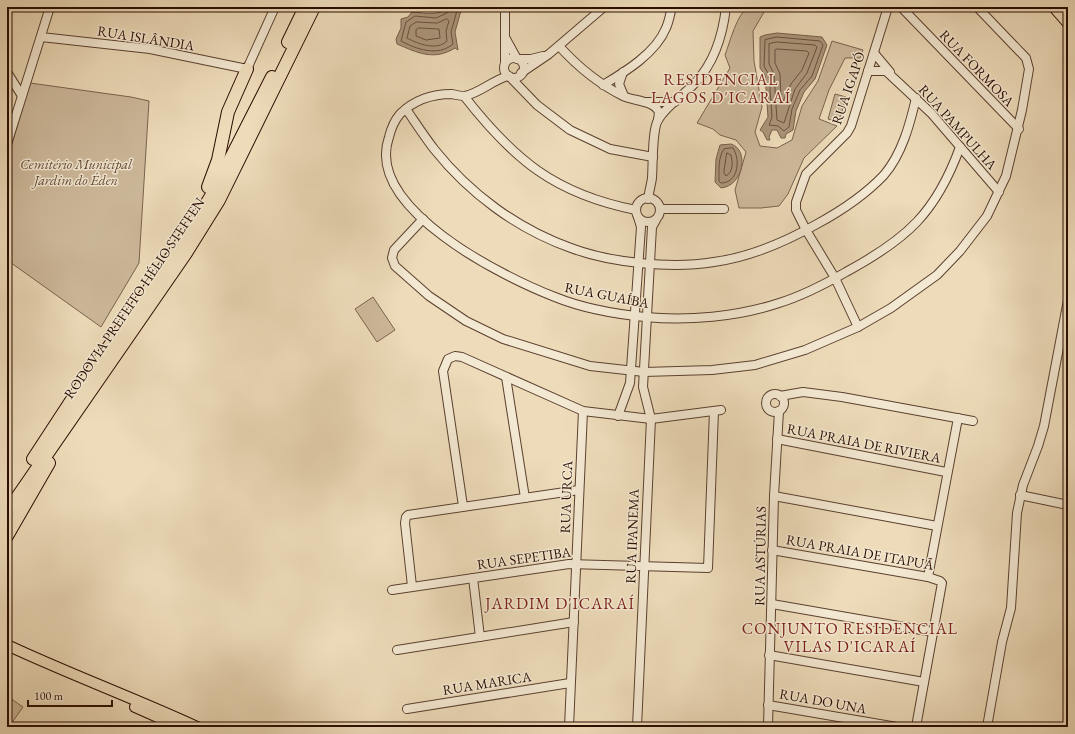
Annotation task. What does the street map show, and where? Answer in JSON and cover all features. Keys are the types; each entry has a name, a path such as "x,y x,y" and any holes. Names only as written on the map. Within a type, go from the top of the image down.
{"highway":[{"name":"RODOVIA PREFEITO HÉLIO STEFFEN","path":"7,499 69,404 188,233 213,193 305,7"},
{"name":"RODOVIA PREFEITO HÉLIO STEFFEN","path":"7,512 186,253 219,200 314,7"},
{"path":"1055,7 1068,22"},
{"path":"188,233 193,217 214,173 228,112 247,69"},
{"path":"7,536 86,396"}],"main road":[{"path":"7,645 80,678 161,710 197,727"},
{"path":"7,653 13,653 177,726"}],"street":[{"path":"7,144 9,133 50,7"},
{"path":"247,69 276,7"},
{"path":"604,7 559,46 521,74 515,77 509,76 464,96 450,94 430,96 414,103 406,109 434,149 458,175 490,205 530,230 570,248 602,257 638,262 714,262 741,256 780,243 841,211 885,174 899,150 911,121 916,98"},
{"path":"603,85 623,72 656,45 666,29 672,7"},
{"path":"658,120 696,82 708,65 723,29 726,7"},
{"name":"RUA IGAPÓ","path":"858,327 835,278 806,230 796,210 796,202 806,174 811,167 823,158 851,126 888,7"},
{"name":"RUA FORMOSA","path":"901,7 1019,129"},
{"path":"423,220 394,250 392,258 395,266 429,296 466,320 503,339 590,366 644,372 712,370 755,365 805,350 858,327 891,308 937,275 960,251 987,216 1006,176 1019,129 1029,69 1026,58 977,7"},
{"path":"506,8 504,70 529,97 570,130 610,149 653,157"},
{"name":"RUA ISLÂNDIA","path":"41,37 150,49 247,69"},
{"path":"506,39 523,67 521,74 522,85 529,97"},
{"path":"559,46 578,66 603,85 624,96 657,109 658,120 653,157 651,199 660,209 724,209"},
{"name":"RUA PAMPULHA","path":"874,53 897,80"},
{"path":"491,83 510,59 531,59 549,54"},
{"name":"RUA PAMPULHA","path":"868,71 886,71 897,80 916,98 960,146 999,192"},
{"path":"623,72 619,84 624,96"},
{"path":"8,76 22,96"},
{"path":"464,96 479,116 506,146 531,168 580,195 637,214 648,223 656,220 660,209"},
{"path":"642,102 675,102"},
{"name":"RUA GUAÍBA","path":"406,109 393,126 384,156 386,169 393,184 423,220 476,260 516,281 557,298 592,308 647,317 701,317 761,308 780,303 835,278 866,261 902,237 923,215 941,192 960,146"},
{"path":"618,416 626,398 630,383 641,227 637,214 639,203 651,199"},
{"name":"RUA IPANEMA","path":"637,727 651,419 643,387 652,227 656,220"},
{"path":"987,727 1002,642 1011,608 1017,513 1020,495 1044,426 1068,300"},
{"path":"463,506 444,379 445,364 448,359 455,356 582,411 651,419"},
{"path":"506,377 525,498"},
{"path":"780,396 783,404 779,410 770,410 766,403 768,397 772,394 780,396 796,392 819,394 973,421"},
{"name":"RUA SEPETIBA","path":"392,590 521,570 576,564 708,568 718,410 651,419"},
{"name":"RUA ASTÚRIAS","path":"768,727 769,655 772,604 772,550 776,439 779,410"},
{"name":"RUA URCA","path":"569,727 582,411"},
{"path":"928,577 946,472 958,418"},
{"name":"RUA PRAIA DE RIVIERA","path":"776,439 946,472"},
{"path":"412,586 405,523 406,517 412,514 463,506 579,490"},
{"path":"1020,495 1068,505"},
{"path":"774,496 937,526"},
{"name":"RUA PRAIA DE ITAPUÃ","path":"772,550 938,579 942,583 933,632"},
{"path":"473,578 480,637"},
{"path":"772,604 933,632 916,727"},
{"path":"397,650 574,622"},
{"path":"769,655 924,682"},
{"name":"RUA MARICA","path":"407,709 570,682"},
{"name":"RUA DO UNA","path":"768,705 897,727"}],"green space":[{"path":"749,7 767,7 753,31 754,61 762,107 755,132 760,146 777,148 792,140 802,106 818,81 832,41 863,50 860,58 845,58 829,90 819,119 837,126 804,158 788,194 779,206 761,208 739,208 735,190 746,152 736,140 720,135 713,129 697,123 730,68 725,55 737,21"},
{"name":"Cemitério Municipal Jardim do Éden","path":"30,83 131,97 149,101 139,263 101,327 7,260 7,161"},
{"path":"835,94 846,97 839,122 828,119"},
{"path":"373,297 395,330 377,342 355,309"},
{"path":"7,696 23,707 11,724 7,721"}],"water":[{"path":"447,7 462,7 455,32 458,50 455,48 447,52 433,55 419,53 397,44 396,39 401,28 401,19 408,17 412,12 436,13"},
{"path":"777,33 822,37 827,45 815,79 804,92 796,111 793,130 786,134 785,138 781,138 777,130 772,130 769,137 770,140 767,140 763,132 760,130 768,117 765,75 760,68 760,37"},
{"path":"731,144 741,153 741,168 735,181 729,186 721,188 715,182 716,159 720,145"}],"district":[{"name":"RESIDENCIAL LAGOS D'ICARAÍ","path":"721,88"},
{"name":"JARDIM D'ICARAÍ","path":"560,603"},
{"name":"CONJUNTO RESIDENCIAL VILAS D'ICARAÍ","path":"850,637"}]}
